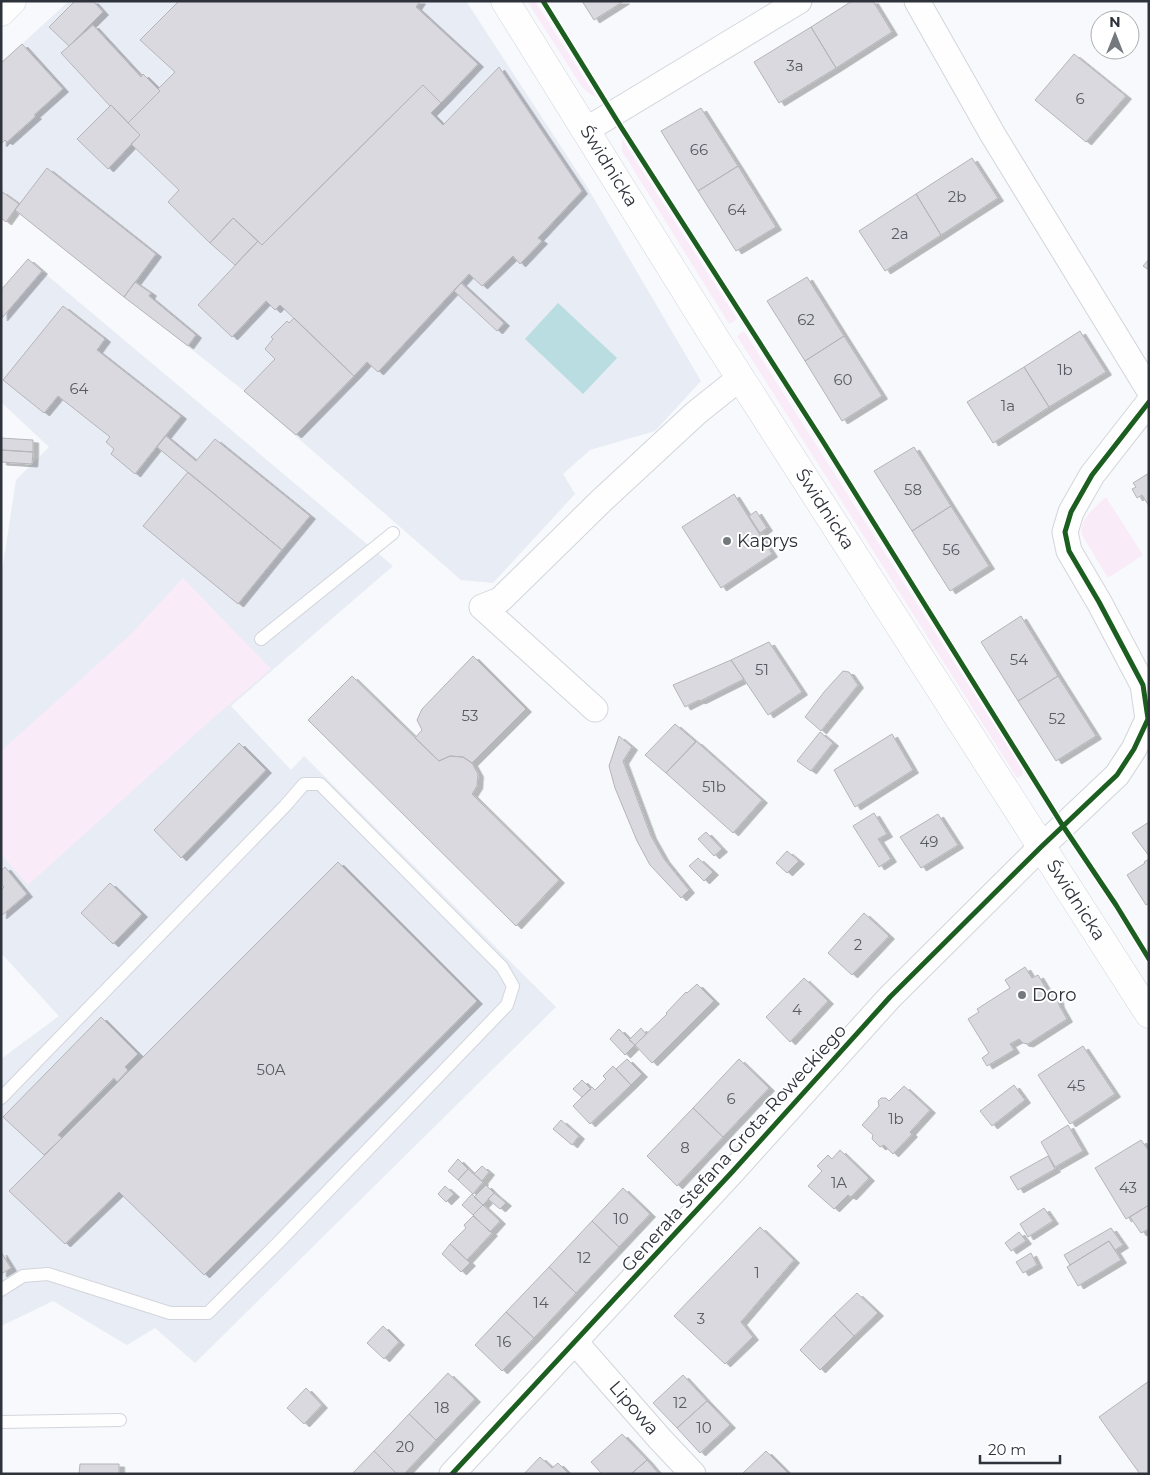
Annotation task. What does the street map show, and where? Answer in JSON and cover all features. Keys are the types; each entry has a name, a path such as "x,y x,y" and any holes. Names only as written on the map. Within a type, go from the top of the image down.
{"street":[{"path":"1,12 12,1"},
{"name":"Świdnicka","path":"505,1 706,323 1149,1014"},
{"path":"586,130 799,1"},
{"path":"917,1 993,135 1149,390"},
{"path":"595,709 482,607 500,600 600,502 696,413 741,377"},
{"name":"Generała Stefana Grota-Roweckiego","path":"452,1474 733,1171 890,997 1041,847 1117,775 1134,749 1148,719 1143,685 1099,602 1069,551 1065,532 1071,512 1092,475 1149,402"},
{"name":"Lipowa","path":"575,1342 693,1474"}],"lane":[{"path":"261,639 394,533"},
{"path":"1,1098 285,806 304,784 320,784 502,967 513,986 507,1005 278,1244 208,1313 170,1312 48,1274 23,1276 1,1290"},
{"path":"1,1422 120,1420"}],"shaded area":[{"path":"69,1 466,1 586,185 701,381 655,431 590,450 563,474 575,494 493,583 461,580 244,391 16,210 6,222 1,218 1,63"},
{"path":"527,1 535,1 596,97 582,87"},
{"path":"622,139 737,319 729,324 622,151"},
{"path":"42,271 393,566 231,706 291,770 304,756 556,1007 195,1363 155,1328 127,1345 53,1301 1,1326 1,1059 59,1016 1,953 1,916 27,894 1,863 1,578 16,480 49,447 1,402 1,317"},
{"path":"744,331 1023,771 1022,776 1017,778 737,336"},
{"path":"1106,497 1143,555 1108,578 1082,535 1081,529 1085,519"},
{"path":"183,578 271,669 212,719 28,885 1,854 1,751 131,634"}],"water":[{"path":"558,303 617,358 583,394 525,339"}],"building":[{"path":"75,1 93,1 103,12 69,46 49,27"},
{"path":"179,1 420,1 416,7 478,64 441,103 423,85 262,245 233,218 210,243 168,202 179,190 131,144 140,135 128,123 160,91 158,89 175,72 140,40"},
{"path":"582,1 624,1 594,20"},
{"path":"852,1 873,1 892,32 836,68 811,27"},
{"path":"93,25 141,77 143,74 160,91 128,123 61,53"},
{"path":"811,27 836,68 779,103 754,62"},
{"path":"22,44 63,89 7,142 5,140 1,144 1,63"},
{"path":"1074,54 1126,96 1086,142 1035,100"},
{"path":"499,67 582,191 538,238 542,241 520,264 513,256 482,286 469,274 378,372 367,362 354,376 280,305 275,310 266,301 232,337 198,305 258,241 262,245 423,85 441,103 431,113 443,125"},
{"path":"111,105 140,135 108,169 77,139"},
{"path":"701,108 738,166 698,191 661,131"},
{"path":"972,158 998,198 941,235 916,194"},
{"path":"738,166 776,227 736,251 698,191"},
{"path":"47,168 156,254 124,297 15,210"},
{"path":"1,191 19,204 6,222 1,218"},
{"path":"916,194 941,235 885,271 859,231"},
{"path":"233,218 258,241 235,265 210,243"},
{"path":"28,259 42,271 2,318 1,290"},
{"path":"1149,259 1149,270 1143,266"},
{"path":"807,277 844,336 805,361 767,301"},
{"path":"135,282 151,293 149,296 196,335 188,346 124,297"},
{"path":"461,283 504,323 497,331 454,291"},
{"path":"63,306 105,339 97,350 181,416 135,474 111,454 114,449 106,442 110,437 58,396 44,413 3,380"},
{"path":"294,318 354,376 296,435 244,391 275,359 265,349 273,339 271,337 287,321 289,323"},
{"path":"1080,331 1106,372 1049,407 1024,367"},
{"path":"844,336 882,396 842,421 805,361"},
{"path":"1024,367 1049,407 993,443 967,402"},
{"path":"166,436 196,461 215,439 310,516 282,550 157,447"},
{"path":"1,438 33,440 33,452 1,450"},
{"path":"914,447 951,506 912,531 874,471"},
{"path":"1,450 33,452 32,464 1,462"},
{"path":"188,472 282,550 238,604 143,526"},
{"path":"1149,473 1149,506 1142,495 1137,498 1132,489 1136,487 1133,483"},
{"name":"Kaprys","path":"734,494 772,554 721,588 682,527"},
{"path":"951,506 989,566 950,591 912,531"},
{"path":"756,511 767,528 760,533 749,516"},
{"path":"1021,616 1058,676 1018,701 981,642"},
{"path":"769,642 802,692 768,715 731,660"},
{"path":"473,656 526,709 472,763 463,757 450,756 439,761 415,738 422,730 417,720 422,709"},
{"path":"731,660 744,679 685,707 673,685"},
{"path":"843,671 849,672 858,685 821,731 805,717"},
{"path":"352,676 439,761 450,756 463,757 472,763 478,774 477,786 472,794 559,880 516,926 308,720"},
{"path":"1058,676 1096,736 1056,761 1018,701"},
{"path":"675,724 696,742 666,773 645,755"},
{"path":"820,732 833,743 811,771 797,761"},
{"path":"892,734 913,770 855,807 834,770"},
{"path":"619,736 632,747 623,761 651,836 664,859 689,890 681,898 650,865 637,841 615,788 609,766"},
{"path":"696,741 762,800 733,833 666,773"},
{"path":"239,743 266,770 181,858 154,830"},
{"path":"874,813 887,834 878,839 891,859 879,867 853,826"},
{"path":"938,814 958,845 921,868 900,837"},
{"path":"1149,822 1149,856 1132,833"},
{"path":"706,832 722,849 714,856 698,839"},
{"path":"787,851 799,861 787,873 776,863"},
{"path":"698,858 713,872 704,881 689,866"},
{"path":"1149,859 1149,903 1146,905 1127,875"},
{"path":"338,862 477,1001 204,1275 119,1192 65,1244 9,1191"},
{"path":"5,867 27,894 1,916 1,890 4,887 1,884 1,870"},
{"path":"110,883 142,914 113,944 81,913"},
{"path":"864,913 889,936 852,975 828,953"},
{"path":"1025,967 1032,978 1038,975 1047,990 1053,991 1067,1019 1028,1044 1023,1043 1019,1039 1010,1044 1014,1050 987,1066 982,1058 989,1053 968,1019 979,1012 977,1009 1010,988 1005,980"},
{"path":"804,978 828,1001 790,1042 766,1017"},
{"path":"697,984 714,1001 652,1063 635,1045 667,1014 686,992"},
{"path":"101,1017 138,1054 125,1067 128,1070 117,1082 114,1078 58,1135 62,1138 44,1155 3,1117"},
{"path":"641,1028 646,1034 635,1045 629,1040"},
{"path":"619,1029 635,1045 625,1055 610,1039"},
{"path":"1083,1046 1115,1094 1070,1124 1038,1075"},
{"path":"627,1059 642,1074 631,1085 616,1069"},
{"path":"739,1059 769,1088 723,1137 693,1108"},
{"path":"613,1066 631,1085 590,1124 573,1106 592,1087 595,1090 606,1079 603,1076"},
{"path":"582,1080 591,1089 582,1097 573,1089"},
{"path":"1014,1085 1025,1100 992,1126 980,1111"},
{"path":"904,1086 930,1110 910,1132 912,1134 893,1154 884,1145 880,1147 872,1139 873,1135 862,1125 879,1106 878,1101 881,1098 886,1098 889,1101"},
{"path":"693,1108 723,1137 677,1186 647,1156"},
{"path":"561,1120 579,1136 572,1145 553,1129"},
{"path":"1068,1125 1083,1151 1055,1167 1041,1142"},
{"path":"1141,1140 1149,1151 1149,1205 1126,1219 1095,1168"},
{"path":"840,1150 869,1178 851,1197 848,1195 834,1209 808,1186 822,1171 817,1166 828,1155 832,1159"},
{"path":"1048,1156 1055,1169 1018,1190 1010,1177"},
{"path":"458,1159 468,1169 458,1180 448,1171"},
{"path":"482,1166 489,1172 482,1181 474,1174"},
{"path":"468,1169 483,1182 473,1194 458,1180"},
{"path":"486,1185 494,1193 483,1205 474,1197"},
{"path":"445,1186 454,1194 446,1202 438,1194"},
{"path":"623,1188 650,1214 619,1247 592,1221"},
{"path":"494,1193 506,1203 500,1209 488,1199"},
{"path":"472,1194 483,1205 473,1215 462,1205"},
{"path":"483,1205 500,1221 490,1232 473,1215"},
{"path":"1149,1205 1149,1229 1141,1233 1130,1217"},
{"path":"1044,1208 1053,1221 1028,1237 1020,1224"},
{"path":"473,1216 492,1233 467,1260 450,1244 466,1228 464,1225"},
{"path":"592,1221 619,1247 576,1293 549,1267"},
{"path":"760,1227 794,1260 741,1322 753,1337 725,1364 674,1316"},
{"path":"1111,1228 1123,1245 1115,1250 1109,1241 1070,1265 1064,1255"},
{"path":"1019,1232 1026,1241 1011,1251 1005,1243"},
{"path":"1109,1241 1121,1260 1078,1286 1067,1267"},
{"path":"450,1244 470,1263 461,1272 442,1254"},
{"path":"1,1252 11,1268 1,1274"},
{"path":"1031,1253 1037,1265 1023,1273 1016,1262"},
{"path":"549,1267 576,1293 534,1338 506,1312"},
{"path":"857,1293 878,1313 854,1336 834,1315"},
{"path":"506,1312 534,1338 502,1371 475,1345"},
{"path":"834,1315 854,1336 820,1370 800,1350"},
{"path":"383,1326 399,1342 384,1359 367,1343"},
{"path":"448,1373 475,1399 436,1440 409,1414"},
{"path":"683,1375 707,1401 677,1428 653,1403"},
{"path":"1149,1381 1149,1474 1140,1474 1099,1417"},
{"path":"306,1388 322,1405 304,1424 287,1408"},
{"path":"707,1401 730,1425 700,1453 677,1428"},
{"path":"409,1414 436,1440 404,1474 397,1474 374,1451"},
{"path":"622,1434 647,1460 631,1474 602,1474 591,1462"},
{"path":"374,1451 397,1474 352,1474"},
{"path":"766,1451 787,1472 786,1474 742,1474"},
{"path":"540,1457 552,1468 558,1463 569,1474 524,1474"},
{"path":"647,1460 659,1474 631,1474"},
{"path":"80,1464 119,1464 119,1474 79,1474"}],"cycle path":[{"path":"543,1 621,127 822,440 1063,826 1116,905 1149,959"},
{"path":"452,1474 733,1171 890,997 1041,847 1117,775 1134,749 1148,719 1143,685 1099,602 1069,551 1065,532 1071,512 1092,475 1149,402"}],"place":[{"name":"Kaprys","path":"727,541"},
{"name":"Doro","path":"1022,995"}]}
